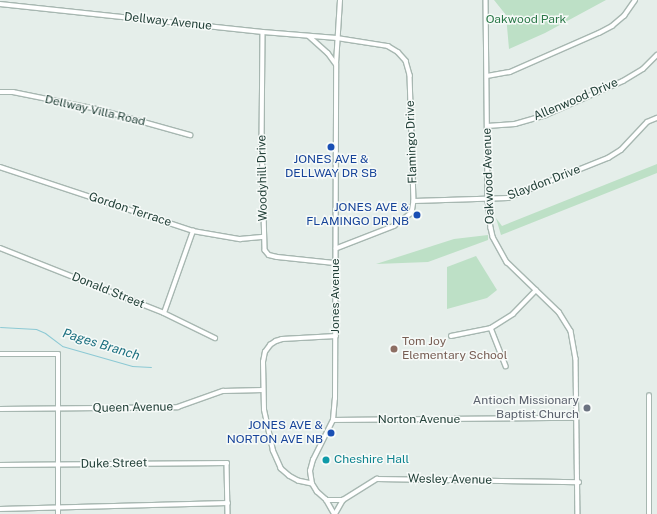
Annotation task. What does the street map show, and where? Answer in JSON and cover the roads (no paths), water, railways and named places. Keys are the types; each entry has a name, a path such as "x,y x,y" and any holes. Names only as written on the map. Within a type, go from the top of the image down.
{"street":[{"name":"Jones Avenue","path":"312,484 310,471 313,460 333,420 336,336 336,64 340,0"},
{"name":"Oakwood Avenue","path":"486,0 488,200 491,228 499,248 507,262 559,312 570,331 576,359 576,463 579,482 578,514"},
{"path":"487,76 510,72 599,33 612,26 624,16 635,0"},
{"name":"Dellway Avenue","path":"0,4 263,32 337,38"},
{"name":"Woodyhill Drive","path":"263,32 262,141 265,250 269,255 335,263"},
{"path":"308,36 328,53 336,64"},
{"name":"Flamingo Drive","path":"336,249 395,226 412,213 414,201 410,75 406,61 398,52 388,46 337,38"},
{"name":"Allenwood Drive","path":"487,126 515,124 546,115 623,81 643,69 657,55"},
{"name":"Dellway Villa Road","path":"0,92 13,92 96,109 190,135"},
{"name":"Slaydon Drive","path":"414,201 488,200 508,198 608,158 621,150 647,122 657,118"},
{"name":"Gordon Terrace","path":"0,167 193,231 240,239 264,237"},
{"path":"164,313 193,231"},
{"name":"Donald Street","path":"0,248 164,313 215,338"},
{"path":"451,336 491,328 513,314 536,290"},
{"path":"491,328 506,366"},
{"path":"334,514 326,500 317,492 312,484 298,481 281,469 272,451 265,417 262,390 263,362 265,352 270,345 282,339 336,336"},
{"path":"0,354 58,354 58,514"},
{"name":"Queen Avenue","path":"0,409 178,407 223,391 262,390"},
{"path":"649,396 649,514"},
{"name":"Norton Avenue","path":"333,420 576,418"},
{"name":"Duke Street","path":"0,465 227,463 228,503"},
{"name":"Wesley Avenue","path":"334,514 343,500 377,479 579,482"},
{"path":"326,500 343,500"},
{"path":"0,510 228,503 228,514"}],"waterway":[{"name":"Pages Branch","path":"0,327 36,329 45,333 62,346 132,366 151,367"}],"place":[{"name":"JONES AVE & DELLWAY DR SB","path":"331,147"},
{"name":"JONES AVE & FLAMINGO DR NB","path":"417,215"},
{"name":"Tom Joy Elementary School","path":"394,349"},
{"name":"Antioch Missionary Baptist Church","path":"587,408"},
{"name":"JONES AVE & NORTON AVE NB","path":"331,433"},
{"name":"Cheshire Hall","path":"326,460"}],"park label":[{"name":"Oakwood Park","path":"526,20"}]}
